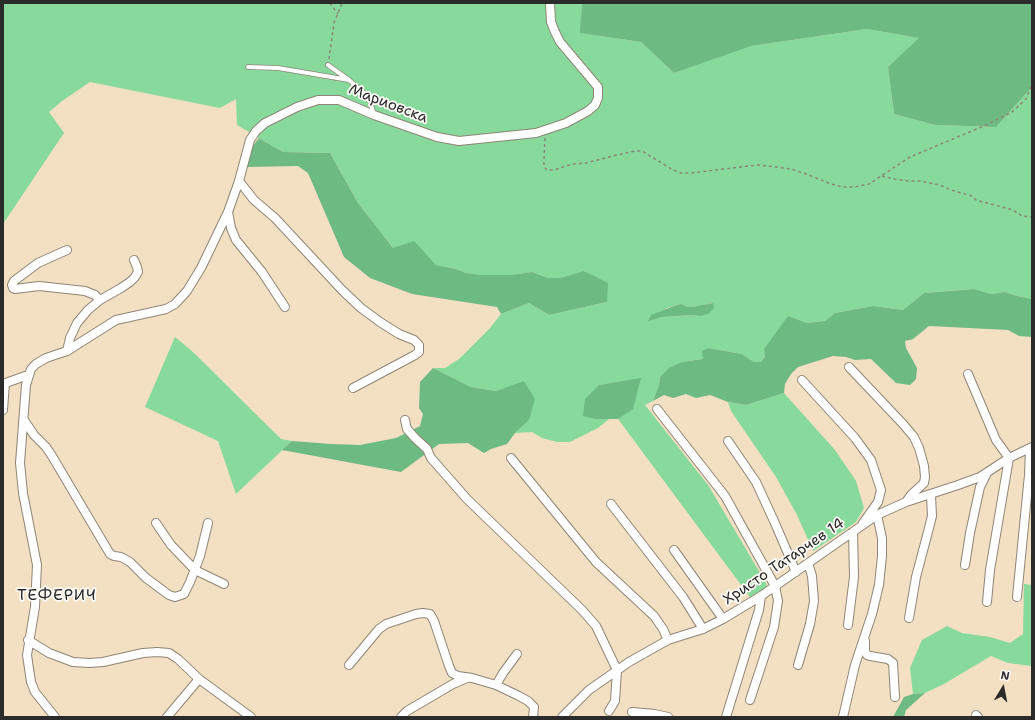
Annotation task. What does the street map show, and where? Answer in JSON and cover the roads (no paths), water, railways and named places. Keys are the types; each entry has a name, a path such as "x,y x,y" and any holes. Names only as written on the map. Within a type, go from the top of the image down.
{"street":[{"name":"Мариовска","path":"67,351 116,320 166,309 175,304 186,291 201,268 228,212 239,181 250,140 256,131 265,123 297,107 318,100 339,100 374,115 437,137 459,140 536,133 578,118 588,111 595,105 599,92 598,87 569,54 555,32 551,22 550,3"},
{"path":"239,181 254,200 276,218 347,295 380,322 399,334 414,340 419,345 419,352 415,355 353,388"},
{"path":"228,212 231,228 236,240 262,272 285,307"},
{"path":"67,250 38,263 14,281 12,287 15,289 39,286 85,291 95,295 100,300"},
{"path":"55,717 35,692 31,682 27,655 28,640 35,607 37,565 22,485 20,463 26,385 28,375 36,364 46,358 67,351 70,338 77,323 88,310 100,300 122,288 135,277 138,272 134,260"},
{"path":"849,368 903,424 914,437 919,448 924,466 924,483 906,502"},
{"path":"968,374 996,440 1009,458 990,570 987,602"},
{"path":"3,410 4,383 28,375"},
{"path":"802,380 855,438 871,460 881,490 878,502 862,525"},
{"path":"657,409 726,496 775,586 778,601 774,627 750,700"},
{"path":"24,420 34,435 46,447 52,456 110,554 121,557 130,562 146,578 169,595 176,597 184,594 200,556 208,523"},
{"path":"405,420 407,430 426,449 431,458 467,499 594,623 601,634 618,670 615,700 609,711"},
{"path":"728,441 756,482 796,572"},
{"path":"1017,598 1031,448"},
{"name":"Христо Татарчев 14","path":"562,717 589,690 647,651 668,640 703,628 723,619 761,596 877,515 906,502 932,495 958,485 987,472 1009,458 1031,448"},
{"path":"511,458 596,562 654,616 663,629 668,640"},
{"path":"966,565 970,533 980,487 987,472"},
{"path":"908,618 916,577 930,528 932,516 932,495"},
{"path":"611,504 682,597 703,628"},
{"path":"843,717 855,666 878,591 882,565 882,538 877,515"},
{"path":"156,523 171,545 195,570 224,584"},
{"path":"848,625 854,577 853,532"},
{"path":"674,550 723,619"},
{"path":"798,665 810,624 814,601 812,576 808,563"},
{"path":"726,717 761,596"},
{"path":"349,665 379,629 386,624 416,614 426,613 432,616 434,620 451,670 455,675 496,685 520,696 532,705 535,711 533,717"},
{"path":"867,629 865,647 867,655 888,659 892,663 895,697"},
{"path":"28,640 49,653 73,662 103,662 143,653 169,653 178,659 199,679 249,717"},
{"path":"496,685 500,676 516,654"},
{"path":"401,717 453,684 468,677"},
{"path":"167,717 199,679"},
{"path":"632,712 668,717"}],"lane":[{"path":"328,65 363,92 370,101 374,115"},
{"path":"248,67 278,68 349,80"}],"district":[{"name":"ТЕФЕРИЧ","path":"57,596"}]}
